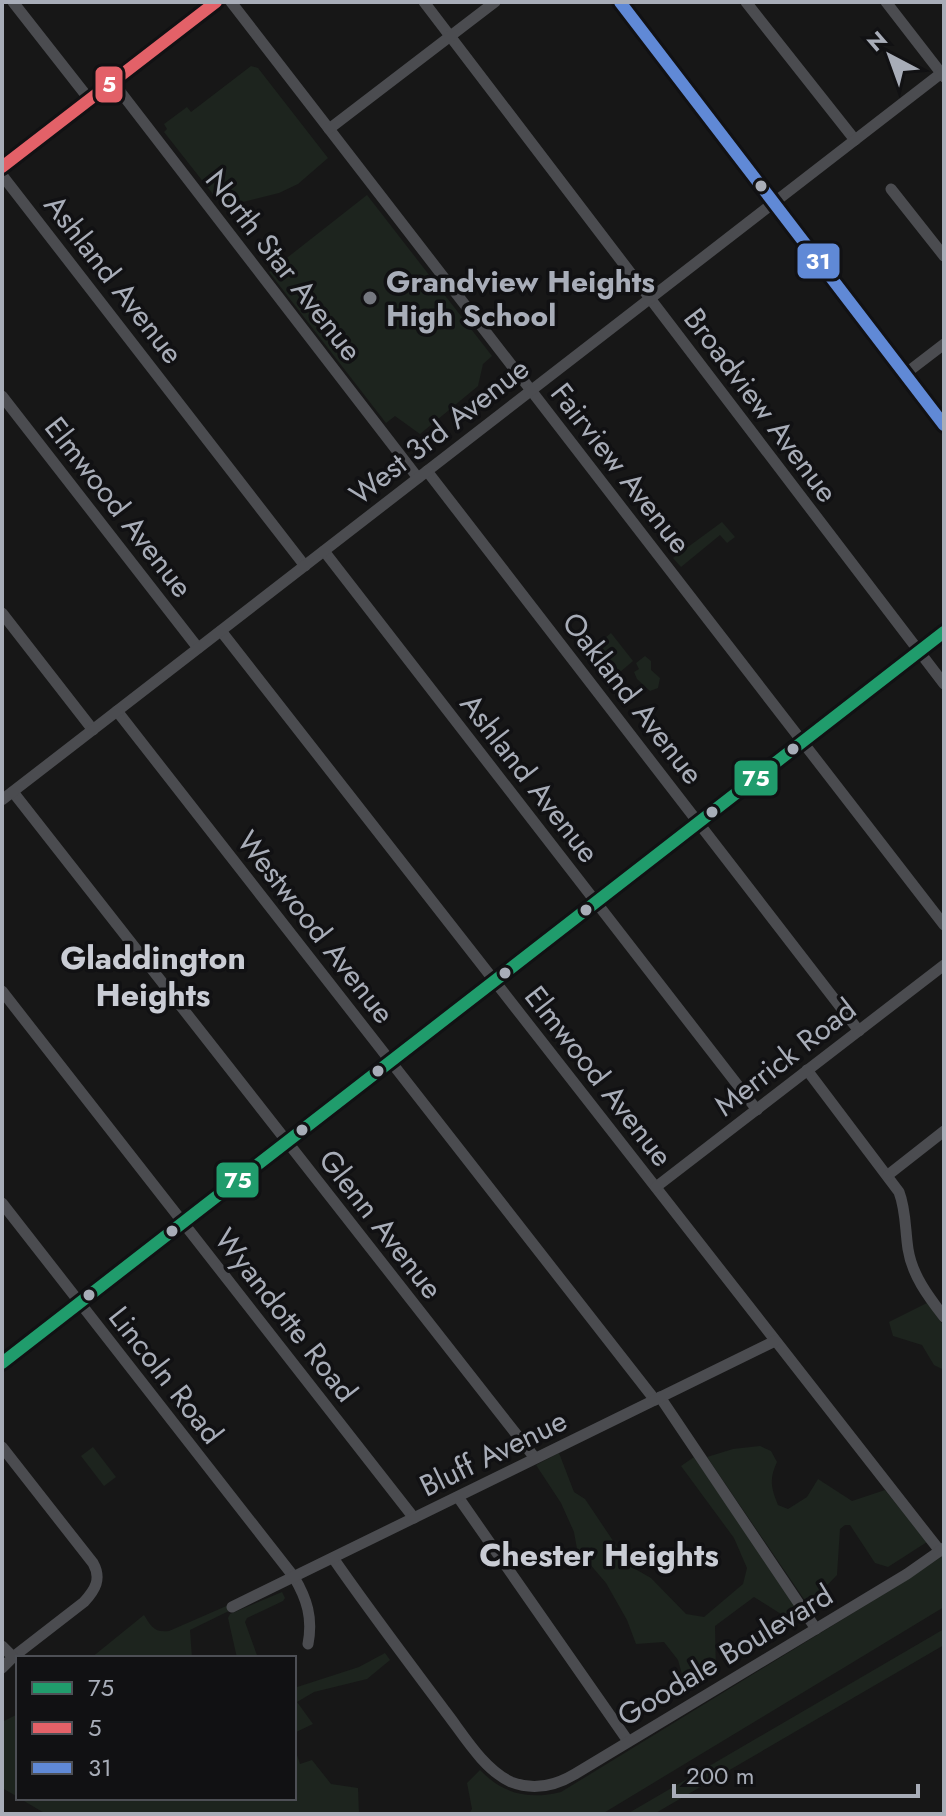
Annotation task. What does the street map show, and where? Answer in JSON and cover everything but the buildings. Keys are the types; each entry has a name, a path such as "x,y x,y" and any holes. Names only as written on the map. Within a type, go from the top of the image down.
{"main road":[{"path":"2,167 216,2"},
{"path":"620,2 944,425"}],"street":[{"path":"13,2 89,99"},
{"name":"Fairview Avenue","path":"231,2 944,925"},
{"name":"Broadview Avenue","path":"424,2 944,684"},
{"path":"329,129 495,2"},
{"path":"746,2 855,140"},
{"path":"886,2 943,74"},
{"name":"West 3rd Avenue","path":"2,800 943,74"},
{"name":"North Star Avenue","path":"112,81 422,474"},
{"name":"Ashland Avenue","path":"2,175 305,566"},
{"path":"891,189 944,256"},
{"path":"905,374 944,344"},
{"name":"Elmwood Avenue","path":"2,396 198,648"},
{"name":"Oakland Avenue","path":"422,474 859,1031"},
{"name":"Ashland Avenue","path":"324,551 757,1110"},
{"path":"2,613 93,730"},
{"name":"Elmwood Avenue","path":"221,631 775,1341 942,1549"},
{"path":"2,1363 944,632"},
{"name":"Westwood Avenue","path":"117,711 658,1398 816,1629"},
{"name":"Glenn Avenue","path":"13,792 535,1458"},
{"name":"Merrick Road","path":"656,1187 944,965"},
{"name":"Wyandotte Road","path":"2,991 414,1518"},
{"path":"807,1070 888,1175 904,1203 908,1250 915,1274 944,1317"},
{"path":"888,1175 944,1131"},
{"name":"Lincoln Road","path":"2,1203 294,1577 306,1597 309,1611 308,1644"},
{"name":"Bluff Avenue","path":"232,1607 775,1341"},
{"path":"2,1447 93,1563 98,1576 93,1592 84,1602 2,1668"},
{"path":"458,1497 628,1741"},
{"name":"Goodale Boulevard","path":"333,1558 486,1762 505,1779 525,1786 546,1786 563,1781 816,1629 942,1549"},
{"path":"2,1646 13,1657"}],"shaded area":[{"path":"251,66 258,68 328,158 298,184 279,193 223,207 164,132 167,129 164,124 187,107 191,112"},
{"path":"367,195 492,356 483,364 478,386 420,434 395,416 386,423 269,272"},
{"path":"722,522 735,537 727,543 720,535 681,567 673,558"},
{"path":"611,633 633,661 620,672 598,644"},
{"path":"645,656 651,661 651,670 660,678 658,688 650,691 634,672 639,669 636,663"},
{"path":"927,1303 944,1326 944,1370 934,1365 922,1345 893,1336 889,1322"},
{"path":"760,1446 771,1451 777,1462 772,1484 778,1505 788,1509 807,1497 818,1479 852,1501 885,1490 927,1542 888,1567 875,1563 850,1525 845,1525 840,1529 837,1575 808,1605 707,1457 733,1449"},
{"path":"93,1447 116,1477 104,1486 81,1456"},
{"path":"559,1453 574,1492 585,1499 630,1566 651,1578 686,1614 704,1617 743,1584 747,1568 734,1538 681,1466 694,1457 802,1615 792,1621 754,1597 715,1626 716,1675 687,1692 678,1660 664,1642 636,1644 627,1620 606,1583 577,1549 574,1532 561,1503 536,1465"},
{"path":"944,1555 944,1607 602,1814 469,1814 472,1809 467,1783 480,1770 498,1785 517,1793 538,1795 561,1792"},
{"path":"282,1592 285,1598 247,1618 245,1622 257,1656 237,1656 228,1618 230,1614"},
{"path":"231,1604 233,1609 190,1630 192,1656 93,1656 144,1615 156,1630 169,1631"},
{"path":"944,1629 944,1645 654,1814 627,1814"},
{"path":"385,1653 390,1660 367,1679 314,1692 297,1702 313,1724 296,1732 296,1687 359,1667"},
{"path":"16,1715 16,1796 2,1788 2,1722"},
{"path":"296,1752 300,1764 312,1760 331,1784 358,1788 359,1814 46,1814 22,1800 296,1800"}],"transit line":[{"name":"5","path":"2,167 216,2"},
{"name":"31","path":"620,2 944,425"},
{"name":"75","path":"2,1363 944,632"}],"place":[{"name":"Grandview Heights High School","path":"370,298"}],"district":[{"name":"Gladdington Heights","path":"153,976"},
{"name":"Chester Heights","path":"599,1555"}]}
